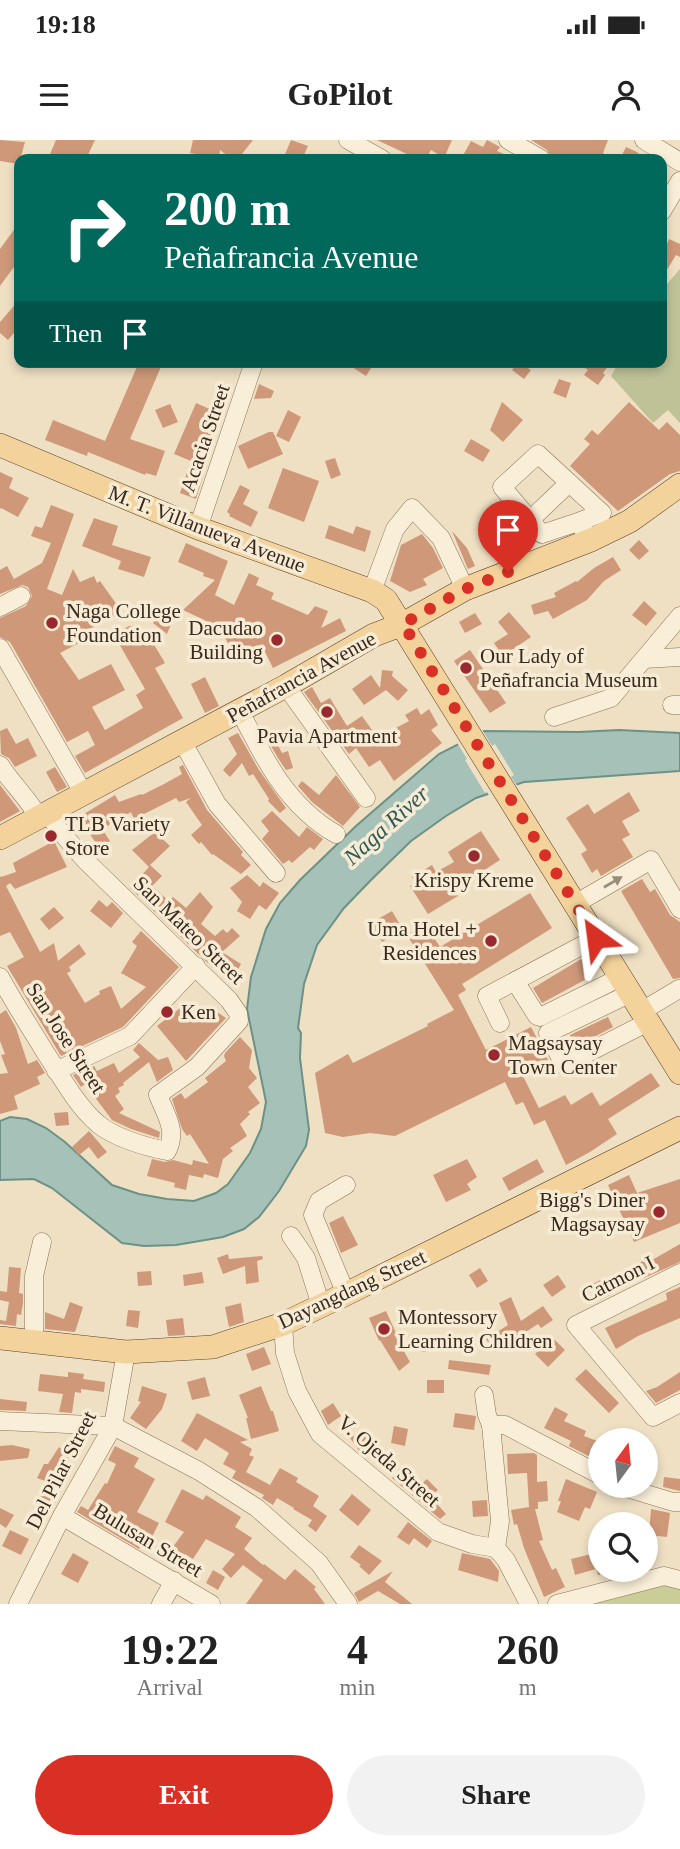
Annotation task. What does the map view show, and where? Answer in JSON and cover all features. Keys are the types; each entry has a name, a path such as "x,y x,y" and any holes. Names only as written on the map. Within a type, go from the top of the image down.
{"main road":[{"name":"M. T. Villanueva Avenue","path":"0,446 198,528 372,591 386,600 680,1073"},
{"name":"Peñafrancia Avenue","path":"0,838 240,711 374,635 403,624 465,589 584,531 630,521 680,485"},
{"name":"Dayangdang Street","path":"0,1338 126,1352 213,1347 282,1324 323,1305 680,1128"}],"street":[{"path":"508,140 532,154"},
{"path":"644,140 667,154"},
{"path":"351,148 368,154"},
{"path":"667,203 680,181"},
{"name":"Acacia Street","path":"198,528 252,368"},
{"path":"538,454 569,483 602,513 584,531 542,534 502,487 538,454"},
{"path":"530,520 569,483"},
{"path":"372,591 395,529 412,508 441,538 465,589"},
{"path":"0,607 21,596"},
{"path":"554,717 611,698 680,616"},
{"path":"0,648 84,794"},
{"path":"644,659 680,657"},
{"path":"286,686 366,798"},
{"path":"240,711 285,790 319,825 336,835"},
{"path":"182,741 217,804 276,873"},
{"name":"San Mateo Street","path":"0,765 10,782 86,861 196,966 238,1013 239,1021 197,1067 158,1095 172,1132 170,1145"},
{"path":"575,904 651,860 680,909"},
{"path":"500,1023 487,996 596,938"},
{"path":"56,1071 130,1036 196,966"},
{"name":"San Jose Street","path":"0,977 56,1071 103,1128 118,1136 158,1149 167,1151 170,1145"},
{"path":"515,981 540,1017 635,1001"},
{"path":"635,1001 565,1065 548,1033 635,1001 679,989"},
{"path":"346,1185 319,1201 313,1215 346,1294"},
{"path":"291,1236 306,1258 323,1305"},
{"path":"34,1342 34,1276 42,1242"},
{"name":"Catmon I","path":"680,1273 576,1325 653,1416 680,1403"},
{"name":"V. Ojeda Street","path":"282,1324 285,1353 297,1391 320,1434 438,1532 472,1544 496,1548"},
{"name":"Del Pilar Street","path":"18,1604 62,1516 113,1426 126,1352"},
{"path":"484,1395 491,1425 500,1521 496,1548 506,1560 529,1604"},
{"path":"0,1421 113,1426 199,1471 257,1508 319,1563 348,1604"},
{"path":"491,1425 505,1425 588,1469"},
{"path":"658,1497 680,1503"},
{"name":"Bulusan Street","path":"62,1516 211,1604"},
{"path":"557,1604 664,1576 680,1580"},
{"path":"161,1604 174,1581"}],"green space":[{"path":"680,269 680,423 668,410 653,423 611,376 616,368 667,368 667,284"},
{"path":"680,1582 680,1604 558,1604"}],"water":[{"name":"Naga River","path":"619,730 680,733 680,771 524,782 476,798 411,841 344,908 317,945 304,984 298,1028 301,1033 300,1058 309,1130 306,1146 279,1191 259,1217 244,1229 223,1237 176,1245 144,1246 122,1243 52,1188 34,1179 0,1180 0,1121 10,1117 27,1119 46,1128 112,1185 167,1199 194,1201 216,1193 228,1184 250,1153 261,1129 266,1102 247,1009 251,977 266,929 280,903 300,880 356,826 439,754 484,731"}],"pier":[{"path":"481,728 492,746 495,744 514,775 511,777 518,787 490,797 485,793 456,741"}],"building":[{"path":"0,140 25,142 22,154 14,154 14,163 0,161"},
{"path":"56,140 95,140 88,154 50,154"},
{"path":"193,140 253,140 242,154 225,154 220,150 220,154 190,153"},
{"path":"291,140 308,146 304,154 285,154"},
{"path":"377,140 452,140 446,154 438,154 431,150 429,154 407,154"},
{"path":"487,140 500,147 497,151 504,154 464,154 471,141 483,147"},
{"path":"531,140 608,140 605,154 549,154"},
{"path":"626,147 639,154 622,154"},
{"path":"14,230 14,267 0,286 0,249"},
{"path":"669,239 680,244 680,257 676,255 667,270"},
{"path":"14,306 14,333 8,340 0,333 0,322"},
{"path":"136,368 160,368 130,439 165,451 156,476 145,475 88,452 87,456 45,440 53,420 105,441"},
{"path":"353,368 371,368 366,376"},
{"path":"528,368 531,370 524,379 512,370"},
{"path":"585,368 607,368 598,385 584,375 588,370"},
{"path":"559,379 571,383 566,398 553,393"},
{"path":"259,384 274,391 271,398 254,399"},
{"path":"502,402 523,420 503,442 490,430"},
{"path":"629,402 659,430 667,422 680,435 680,471 670,474 618,511 570,466 590,444 584,439 592,430 598,435"},
{"path":"196,403 221,414 197,471 204,473 196,499 180,493 191,461 174,454"},
{"path":"170,404 178,422 163,428 155,410"},
{"path":"288,410 301,417 289,442 276,436"},
{"path":"273,432 283,454 248,469 238,446"},
{"path":"471,439 490,450 483,462 464,451"},
{"path":"335,458 341,475 331,479 325,461"},
{"path":"283,468 319,481 304,522 268,508"},
{"path":"0,472 13,478 9,488 29,498 18,517 0,509"},
{"path":"240,485 250,490 243,504 258,512 251,527 229,516 227,512"},
{"path":"51,505 74,514 47,589 62,595 73,569 80,582 94,576 97,583 100,581 122,612 76,636 79,643 60,653 79,680 111,664 125,690 92,707 105,730 143,708 136,695 145,689 114,635 129,626 132,626 147,646 153,643 165,663 155,668 183,718 85,773 75,756 95,745 88,731 67,742 10,642 0,637 0,618 26,606 32,596 28,587 22,585 0,594 0,570 7,566 14,579 42,563 51,543 31,536 35,526 42,528"},
{"path":"94,518 118,526 112,545 151,557 144,577 118,569 121,561 82,546"},
{"path":"329,525 353,534 356,526 371,531 365,552 325,538"},
{"path":"452,531 467,548 475,566 468,569"},
{"path":"422,534 443,568 423,579 427,585 410,592 390,581 401,545"},
{"path":"639,540 649,551 639,560 629,550"},
{"path":"186,543 228,561 215,595 234,605 249,573 259,578 256,585 274,593 271,599 308,615 315,606 328,611 321,628 340,618 346,631 273,668 264,650 239,663 219,627 183,610 215,580 178,562"},
{"path":"613,557 621,570 604,581 587,600 553,619 548,611 534,615 531,605 556,597 554,593 577,582"},
{"path":"644,601 657,613 646,626 632,615"},
{"path":"509,612 531,637 503,656 494,643 508,634 498,622"},
{"path":"161,613 172,622 167,634 153,623"},
{"path":"475,613 482,624 465,633 459,622"},
{"path":"470,650 506,703 490,713 454,661"},
{"path":"382,670 393,671 392,676 408,690 398,701 386,690 364,705 352,689 371,675 380,688"},
{"path":"600,671 610,681 604,688 595,691 588,684"},
{"path":"205,677 219,706 205,713 191,684"},
{"path":"312,687 321,703 330,698 347,726 362,716 372,730 362,741 374,734 377,738 409,721 405,715 417,708 421,715 429,709 438,725 431,730 442,743 394,781 380,760 369,767 356,748 349,754 304,692"},
{"path":"7,728 16,744 28,738 37,756 15,767 9,758 1,754 0,731"},
{"path":"270,730 282,753 288,751 293,768 286,770 278,758 264,734"},
{"path":"238,733 259,770 286,808 280,813 268,801 253,774 249,776 242,763 230,777 223,770 237,754 228,738"},
{"path":"183,765 207,810 251,865 241,874 212,855 191,835 202,825 186,802 191,798 179,802 176,798 134,819 131,812 102,829 110,841 99,848 79,817 115,795 119,802 142,795 182,774 179,767"},
{"path":"55,767 67,787 57,792 46,772"},
{"path":"336,775 360,807 343,826 312,802 298,786 302,781 319,795"},
{"path":"0,785 20,811 0,822"},
{"path":"629,792 640,811 622,821 630,835 622,839 633,857 601,876 597,869 592,873 581,854 587,850 566,818 588,804 594,814"},
{"path":"272,811 299,837 307,827 323,839 314,850 310,847 292,863 289,860 283,864 262,839 269,831 261,821"},
{"path":"481,831 500,860 455,889 458,896 428,914 410,886 415,883 412,877 432,865 436,872 454,862 448,852"},
{"path":"155,832 170,846 150,865 162,876 152,886 169,901 173,897 186,908 200,892 213,907 201,924 215,936 223,929 227,933 232,928 240,936 222,952 241,964 235,975 216,964 213,968 130,888 149,867 132,850"},
{"path":"54,841 67,867 15,889 10,883 6,886 40,952 54,943 58,961 79,944 86,954 69,967 71,971 67,973 85,1003 100,994 99,991 111,986 121,1009 146,987 121,973 137,946 132,942 141,931 179,967 123,1027 61,1056 7,966 24,957 10,932 0,936 0,876 16,872 13,863"},
{"path":"247,875 260,887 263,882 279,893 266,910 259,905 250,919 237,911 242,902 230,888"},
{"path":"642,879 650,892 655,889 670,915 680,922 680,978 673,979 621,891"},
{"path":"530,893 552,928 462,984 466,990 458,995 486,1050 531,1027 548,1060 522,1074 539,1108 565,1095 571,1105 592,1092 600,1106 651,1073 660,1086 608,1119 617,1134 566,1165 545,1120 534,1125 523,1102 516,1105 505,1082 395,1136 370,1133 343,1137 325,1133 315,1073 348,1054 353,1063 454,1010 407,935 425,924 440,947"},
{"path":"99,900 107,907 112,902 123,913 111,928 90,911"},
{"path":"54,907 64,918 49,930 40,919"},
{"path":"392,911 403,930 382,942 371,923"},
{"path":"581,959 592,976 542,1003 533,988"},
{"path":"188,1002 201,1021 211,1008 226,1018 186,1061 157,1026"},
{"path":"6,1010 16,1028 28,1064 37,1060 45,1073 37,1077 40,1084 14,1096 18,1109 0,1114 0,1074 8,1073 1,1055 5,1054 0,1041 0,1014"},
{"path":"608,1017 613,1027 575,1047 570,1035"},
{"path":"240,1037 252,1050 249,1068 257,1078 248,1087 260,1103 248,1112 250,1114 240,1124 247,1136 230,1148 233,1151 223,1159 218,1178 204,1174 203,1178 189,1175 186,1190 174,1187 175,1183 147,1176 152,1159 165,1162 173,1160 192,1165 193,1160 209,1164 190,1134 187,1136 182,1129 172,1099 181,1093 185,1099 208,1082 205,1078 226,1061 225,1053"},
{"path":"139,1043 158,1060 168,1057 173,1070 157,1082 149,1062 118,1088 120,1092 115,1096 124,1109 119,1113 160,1132 159,1138 112,1120 85,1084 81,1087 73,1075 94,1066 97,1071 114,1063 119,1073 140,1057 133,1050"},
{"path":"68,1112 69,1125 56,1126 54,1113"},
{"path":"89,1131 107,1152 98,1159 89,1147 79,1155 72,1147"},
{"path":"467,1159 477,1177 467,1184 471,1190 446,1202 433,1175"},
{"path":"537,1159 544,1172 509,1191 502,1178"},
{"path":"629,1175 637,1193 680,1179 680,1223 634,1242 608,1185"},
{"path":"343,1216 358,1245 341,1253 329,1223"},
{"path":"680,1244 680,1262 644,1278 637,1264 650,1257 652,1260"},
{"path":"228,1254 229,1259 262,1256 263,1259 257,1261 259,1282 246,1284 245,1266 223,1274 217,1258"},
{"path":"9,1267 21,1268 19,1293 23,1294 23,1303 21,1315 17,1314 16,1326 0,1324 0,1320 6,1321 9,1302 0,1300 0,1291 7,1292"},
{"path":"480,1268 488,1281 477,1288 469,1275"},
{"path":"151,1271 152,1285 138,1286 137,1272"},
{"path":"202,1272 204,1283 184,1286 183,1275"},
{"path":"558,1275 566,1287 552,1297 543,1285"},
{"path":"605,1278 612,1294 600,1300 592,1284"},
{"path":"680,1287 680,1318 638,1336 616,1349 605,1328 667,1300 666,1293"},
{"path":"511,1297 521,1321 543,1306 553,1320 541,1328 538,1324 495,1352 486,1339 508,1325 499,1303"},
{"path":"70,1302 83,1307 75,1332 45,1329 45,1312 64,1319"},
{"path":"241,1303 244,1322 229,1327 225,1307"},
{"path":"128,1310 140,1311 138,1328 126,1326"},
{"path":"386,1311 396,1333 394,1334 410,1362 399,1371 379,1341 369,1318"},
{"path":"183,1318 185,1335 168,1336 166,1320"},
{"path":"552,1337 565,1350 548,1367 535,1354"},
{"path":"435,1338 436,1350 422,1352 420,1340"},
{"path":"264,1347 271,1364 252,1371 246,1354"},
{"path":"449,1360 491,1365 489,1375 448,1369"},
{"path":"586,1369 619,1403 609,1413 575,1379"},
{"path":"68,1372 84,1374 83,1379 105,1382 104,1392 81,1389 81,1393 75,1392 72,1413 59,1412 63,1394 38,1391 40,1374 68,1377"},
{"path":"680,1372 680,1390 656,1403 646,1391"},
{"path":"205,1377 210,1396 192,1400 187,1382"},
{"path":"427,1380 444,1380 444,1393 427,1393"},
{"path":"142,1386 167,1394 162,1409 146,1429 130,1418 141,1402 138,1401"},
{"path":"261,1386 279,1431 251,1439 248,1418 239,1395"},
{"path":"0,1399 27,1402 26,1411 0,1410"},
{"path":"333,1403 341,1416 328,1425 321,1411"},
{"path":"555,1407 568,1414 564,1421 586,1431 584,1436 588,1438 588,1456 569,1446 571,1441 544,1428"},
{"path":"197,1413 248,1440 240,1442 252,1449 249,1455 254,1457 246,1472 270,1485 280,1468 298,1478 296,1482 319,1496 313,1506 327,1516 316,1532 308,1526 312,1520 294,1508 277,1498 273,1505 262,1498 264,1495 232,1478 236,1471 223,1464 229,1453 205,1438 197,1451 181,1441"},
{"path":"455,1413 476,1416 474,1430 453,1427"},
{"path":"394,1426 408,1429 405,1446 391,1443"},
{"path":"365,1429 374,1444 360,1452 350,1438"},
{"path":"12,1445 30,1449 28,1458 0,1461 0,1446"},
{"path":"115,1446 139,1458 134,1467 155,1479 137,1512 159,1523 151,1539 147,1536 139,1549 77,1512 81,1506 88,1510 105,1483 107,1484 116,1464 108,1460"},
{"path":"59,1447 71,1455 60,1470 70,1474 52,1509 38,1503 48,1482 37,1478 44,1464 48,1464"},
{"path":"507,1454 537,1455 537,1482 547,1481 548,1501 538,1502 538,1509 535,1509 543,1540 539,1541 552,1570 556,1568 565,1587 544,1597 517,1524 514,1525 511,1510 529,1507 527,1473 508,1474"},
{"path":"401,1468 420,1485 427,1479 438,1490 430,1496 446,1514 440,1519 392,1478"},
{"path":"664,1477 680,1479 680,1491 663,1487"},
{"path":"566,1479 588,1488 588,1498 595,1498 590,1509 585,1507 579,1521 557,1512 561,1501 558,1501"},
{"path":"182,1489 203,1500 206,1495 241,1517 235,1527 252,1538 244,1549 285,1580 295,1569 316,1587 314,1589 325,1604 246,1604 263,1580 243,1565 231,1578 222,1569 235,1554 206,1539 193,1559 185,1554 176,1568 166,1561 171,1554 169,1552 184,1532 165,1522"},
{"path":"352,1494 371,1510 358,1526 339,1510"},
{"path":"487,1500 488,1516 473,1517 472,1501"},
{"path":"0,1508 14,1515 6,1528 0,1524"},
{"path":"651,1509 670,1513 667,1537 658,1536 658,1512 651,1512"},
{"path":"408,1522 432,1541 427,1548 414,1538 409,1545 397,1537"},
{"path":"10,1530 29,1539 21,1555 2,1546"},
{"path":"359,1545 382,1561 369,1575 350,1557"},
{"path":"73,1553 89,1562 78,1583 61,1574"},
{"path":"462,1553 490,1559 499,1571 498,1582 458,1570"},
{"path":"588,1555 588,1571 575,1575 571,1559"},
{"path":"213,1570 225,1577 218,1590 206,1583"},
{"path":"393,1571 385,1582 412,1604 400,1604 378,1591 359,1602 354,1593"}],"place":[{"name":"Naga College Foundation","path":"52,623"},
{"name":"Dacudao Building","path":"277,640"},
{"name":"Our Lady of Peñafrancia Museum","path":"466,668"},
{"name":"Pavia Apartment","path":"327,712"},
{"name":"TLB Variety Store","path":"51,836"},
{"name":"Krispy Kreme","path":"474,856"},
{"name":"Uma Hotel + Residences","path":"491,941"},
{"name":"Ken","path":"167,1012"},
{"name":"Magsaysay Town Center","path":"494,1055"},
{"name":"Bigg's Diner Magsaysay","path":"659,1212"},
{"name":"Montessory Learning Children","path":"384,1329"}],"route":[{"path":"508,572 465,589 403,624 596,938"}]}
